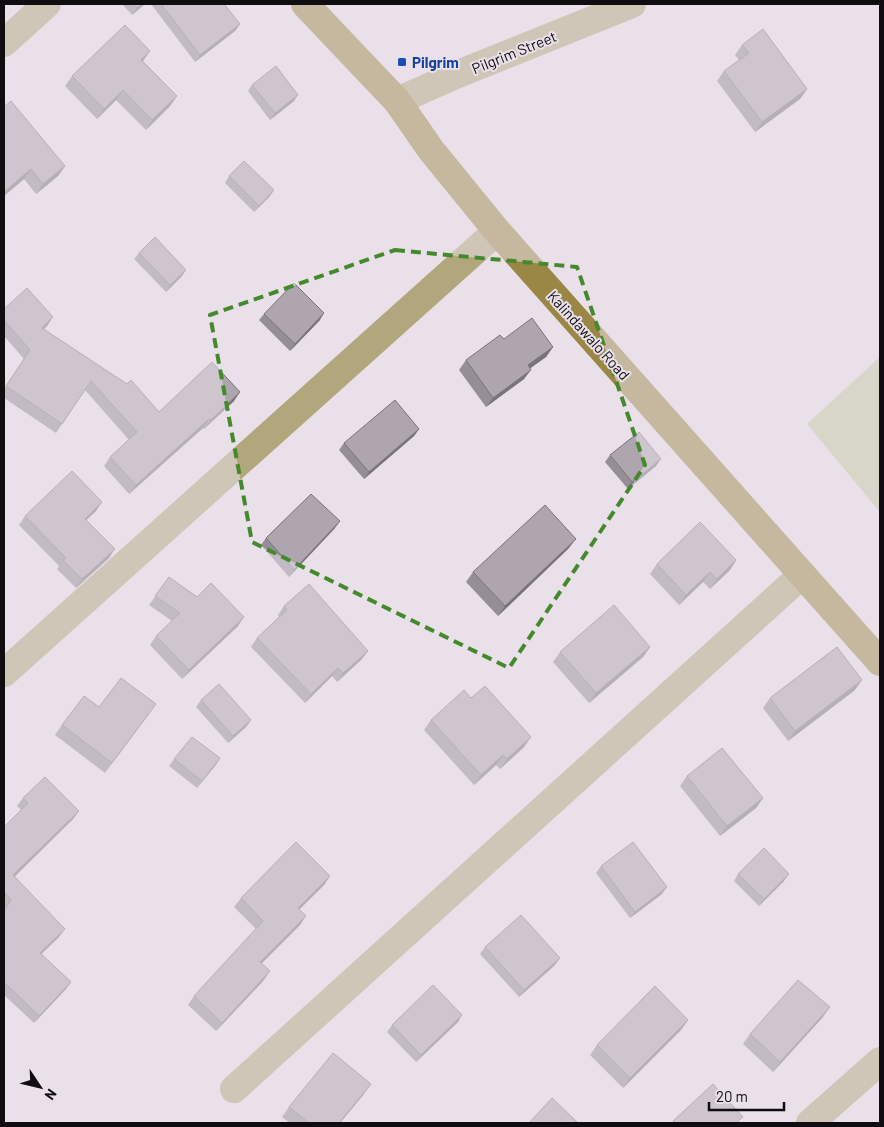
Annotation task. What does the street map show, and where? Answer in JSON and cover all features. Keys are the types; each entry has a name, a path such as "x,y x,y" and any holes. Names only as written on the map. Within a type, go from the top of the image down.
{"street":[{"path":"4,43 48,4"},
{"name":"Kalindawalo Road","path":"305,4 397,102 431,150 497,231 880,662"},
{"name":"Pilgrim Street","path":"397,102 458,74 632,4"},
{"path":"4,673 497,231"},
{"path":"234,1089 802,575"},
{"path":"810,1123 880,1061"}],"highlighted area":[{"path":"395,250 577,267 645,465 509,668 252,542 210,315"}],"green space":[{"path":"880,357 880,512 807,424"}],"building":[{"path":"133,4 142,4 137,8"},
{"path":"161,4 224,4 240,24 200,55"},
{"path":"125,25 150,51 141,60 177,96 152,120 123,90 104,109 72,76"},
{"path":"763,29 807,89 762,122 724,71 749,53 742,45"},
{"path":"276,66 298,95 275,113 252,85"},
{"path":"11,101 65,166 43,184 31,169 4,192 4,107"},
{"path":"244,161 274,190 259,206 229,176"},
{"path":"155,237 186,270 170,285 139,253"},
{"path":"294,283 324,313 295,344 264,314"},
{"path":"27,288 53,317 42,328 127,384 131,380 159,412 212,362 240,392 211,420 209,419 136,485 110,457 137,432 91,381 62,424 6,386 30,350 4,320 4,309"},
{"path":"532,318 553,347 528,365 531,370 493,398 466,360 500,335 504,339"},
{"path":"395,400 419,429 369,472 344,443"},
{"path":"639,432 661,459 632,482 610,455"},
{"path":"72,471 102,502 85,519 115,549 82,579 63,560 66,558 25,516"},
{"path":"311,494 340,521 294,570 266,538"},
{"path":"545,505 576,539 505,606 473,572"},
{"path":"700,522 736,560 717,579 710,572 686,595 657,564"},
{"path":"169,577 197,597 211,583 244,617 189,670 156,636 180,613 155,596"},
{"path":"309,584 368,651 343,673 338,668 311,694 257,638 287,610 284,606"},
{"path":"614,605 650,647 596,693 560,652"},
{"path":"837,647 862,680 795,731 770,698"},
{"path":"121,678 156,704 112,763 62,725 84,696 99,707"},
{"path":"219,684 251,720 233,736 201,700"},
{"path":"485,686 531,737 507,759 503,755 481,775 431,720 464,690 471,698"},
{"path":"192,737 220,758 202,781 174,759"},
{"path":"722,748 763,798 727,826 687,776"},
{"path":"45,777 79,811 13,875 65,929 40,953 71,982 39,1016 4,982 4,911 11,900 4,892 4,827 28,803 23,798"},
{"path":"296,842 330,876 298,908 306,916 260,962 270,971 222,1023 194,996 263,921 241,898"},
{"path":"633,842 667,887 635,912 601,866"},
{"path":"764,848 789,874 764,899 738,874"},
{"path":"521,915 560,958 524,990 485,947"},
{"path":"798,980 830,1007 780,1062 750,1034"},
{"path":"433,985 462,1015 421,1055 392,1025"},
{"path":"655,986 688,1020 630,1078 597,1045"},
{"path":"333,1053 371,1084 339,1123 309,1123 289,1107"},
{"path":"713,1084 743,1117 736,1123 675,1123 673,1121"},
{"path":"552,1098 577,1122 576,1123 529,1123"}],"place":[{"name":"Pilgrim","path":"402,62"}]}
